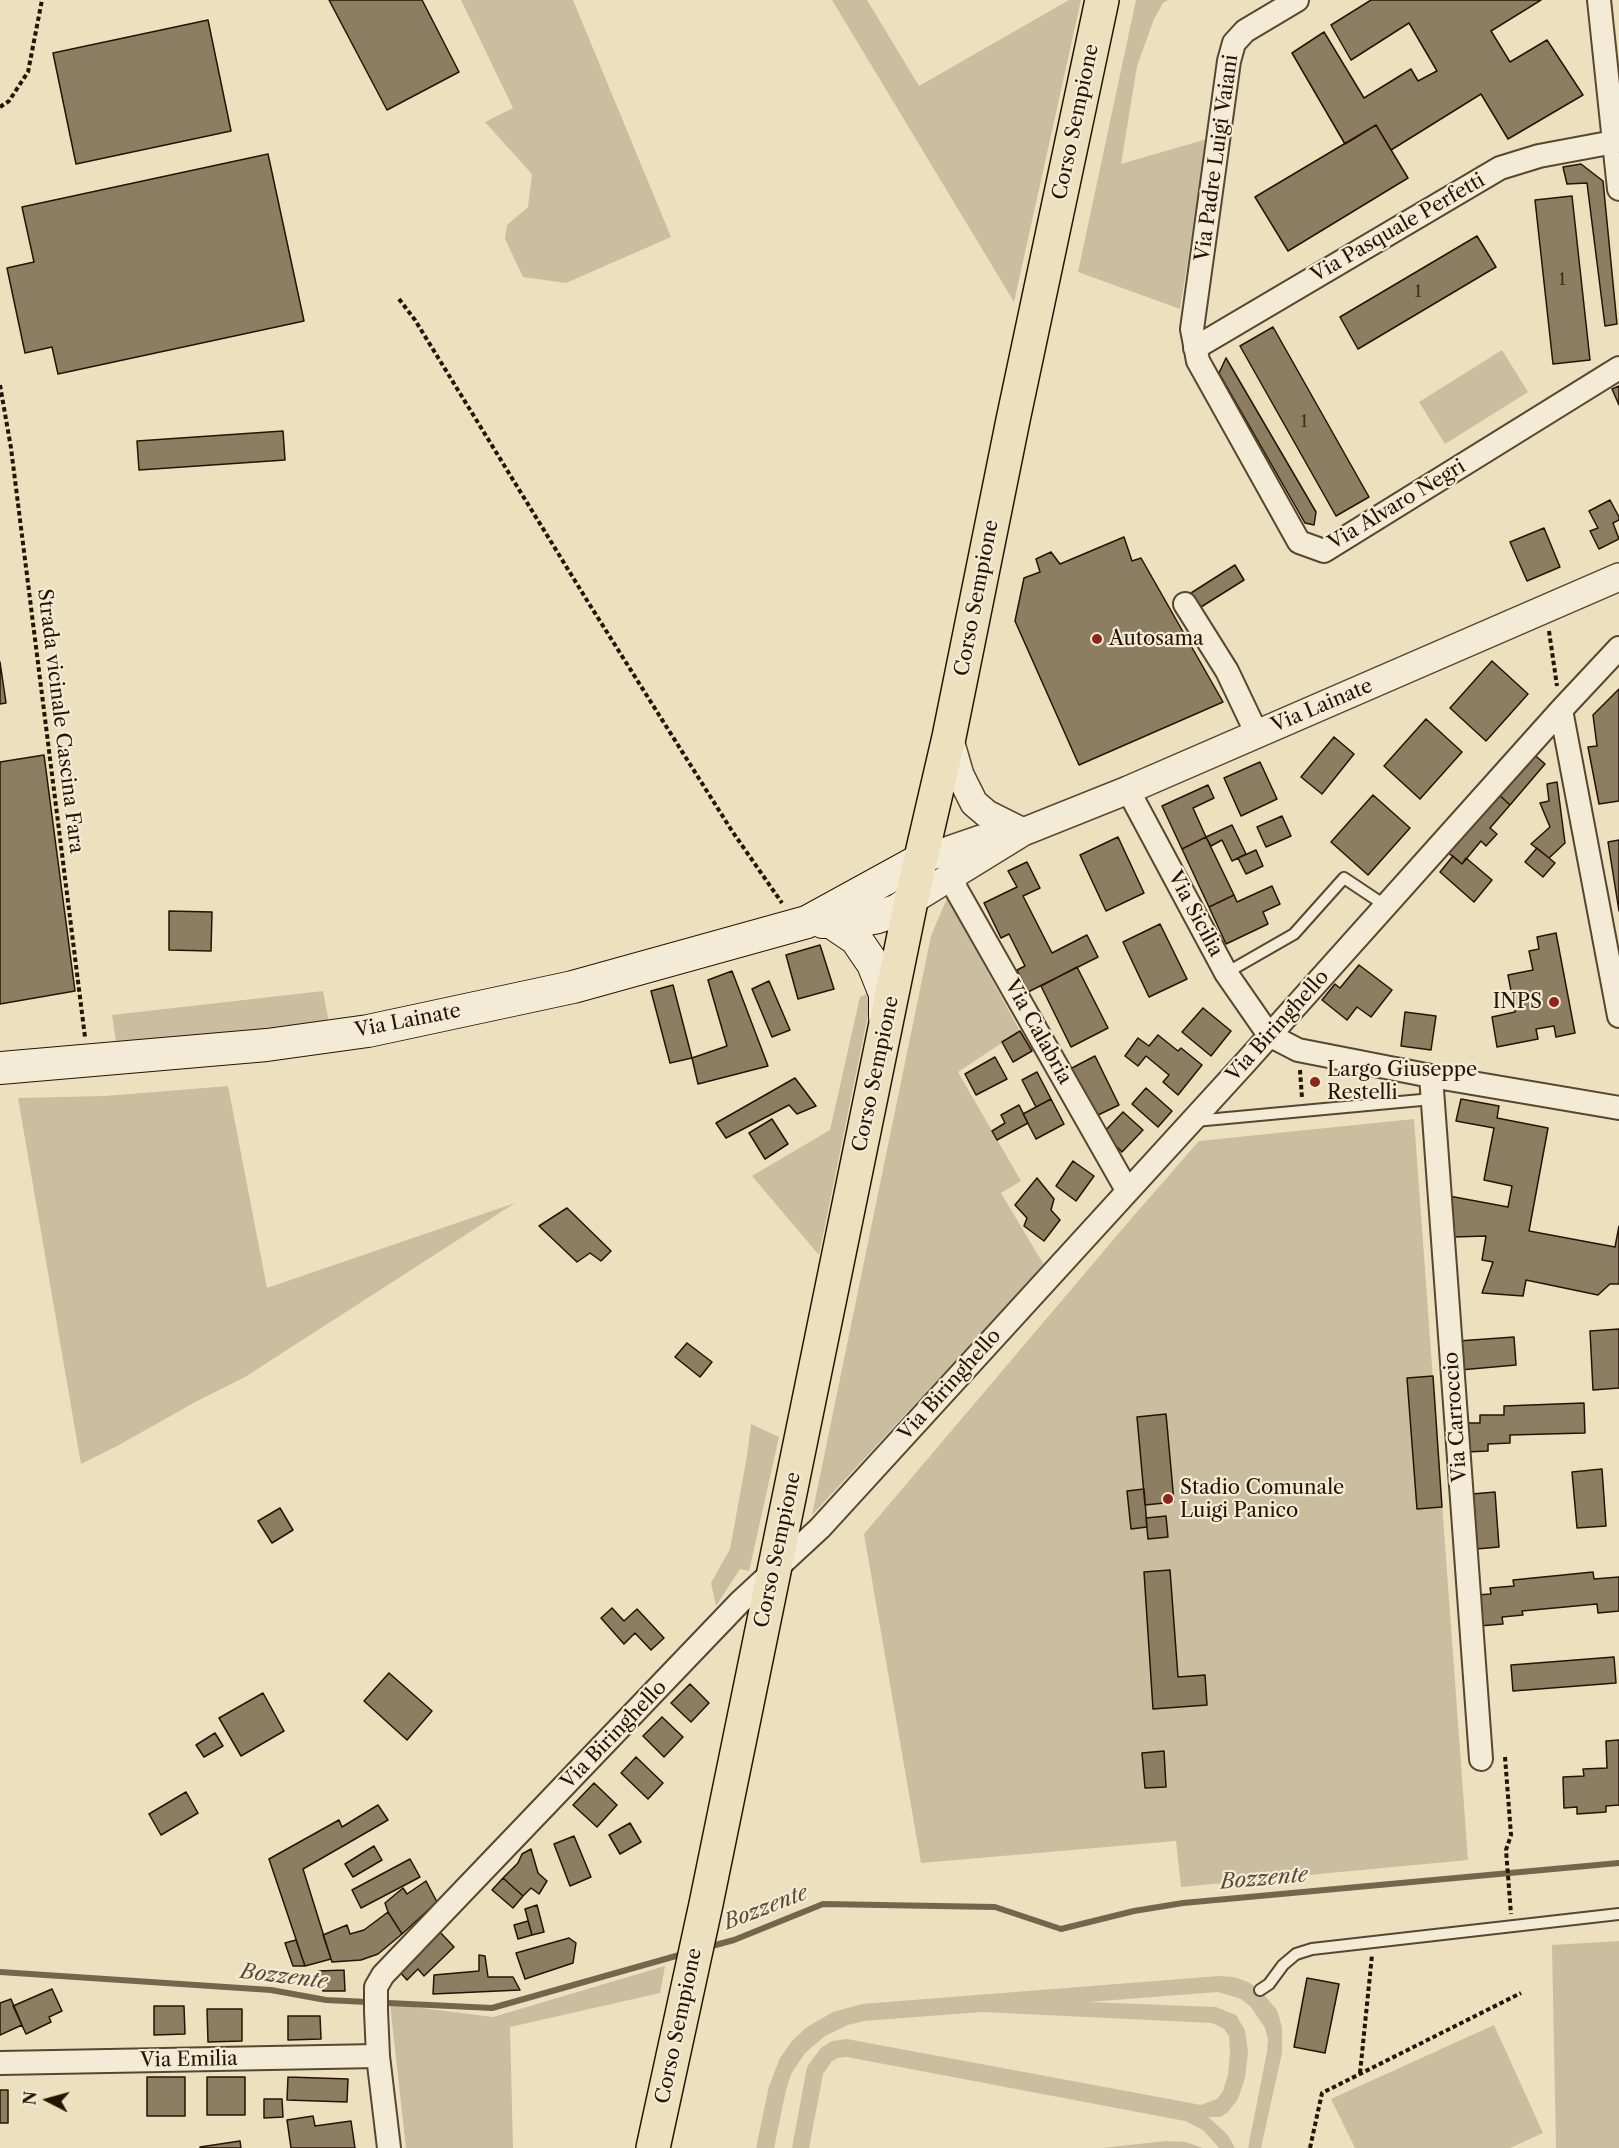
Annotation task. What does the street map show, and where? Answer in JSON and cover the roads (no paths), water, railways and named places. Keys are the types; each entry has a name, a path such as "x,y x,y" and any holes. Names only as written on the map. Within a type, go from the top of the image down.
{"main road":[{"name":"Corso Sempione","path":"653,2148 911,900 949,737 1102,0"},
{"name":"Via Lainate","path":"810,924 920,860"},
{"name":"Via Lainate","path":"0,1068 267,1045 368,1031 573,987 810,924 858,921 878,917 898,910 911,900"},
{"path":"810,924 856,939 873,964 885,994 885,1027"}],"street":[{"name":"Via Padre Luigi Vaiani","path":"1195,348 1192,329 1229,61 1234,43 1245,31 1297,0"},
{"path":"1599,0 1612,65 1619,189"},
{"name":"Via Pasquale Perfetti","path":"1195,348 1500,168 1539,156 1617,142"},
{"name":"Via Alvaro Negri","path":"1195,348 1198,361 1299,542 1324,551 1619,368"},
{"name":"Via Lainate","path":"911,900 1023,832 1128,790 1619,577"},
{"path":"1185,604 1227,671 1257,734"},
{"name":"Via Biringhello","path":"389,2148 378,2056 376,2011 376,1987 383,1975 740,1602 773,1574 820,1528 1192,1121 1619,648"},
{"path":"1561,710 1619,1016"},
{"path":"949,737 960,775 975,803 987,814 1023,832"},
{"name":"Via Sicilia","path":"1128,790 1226,973 1269,1035"},
{"name":"Via Lainate","path":"920,860 981,839 1023,832"},
{"name":"Via Calabria","path":"953,874 956,889 1127,1190"},
{"path":"1269,1035 1298,1050 1431,1076 1619,1108"},
{"name":"Via Carroccio","path":"1431,1076 1481,1759"},
{"name":"Via Emilia","path":"0,2063 378,2056"}],"lane":[{"path":"1226,973 1294,933 1344,878 1386,906"},
{"path":"1192,1121 1432,1099"},
{"path":"1260,1990 1269,1984 1283,1965 1296,1954 1312,1949 1619,1914"}],"waterway":[{"name":"Bozzente","path":"708,1947 734,1940 823,1904 995,1907 1061,1929 1134,1911 1183,1903 1619,1863"},
{"name":"Bozzente","path":"0,1972 271,1990 326,2000 492,2008 683,1954"}],"place":[{"name":"Autosama","path":"1097,639"},
{"name":"INPS","path":"1554,1002"},
{"name":"Largo Giuseppe Restelli","path":"1315,1082"},
{"name":"Stadio Comunale Luigi Panico","path":"1168,1499"}]}
